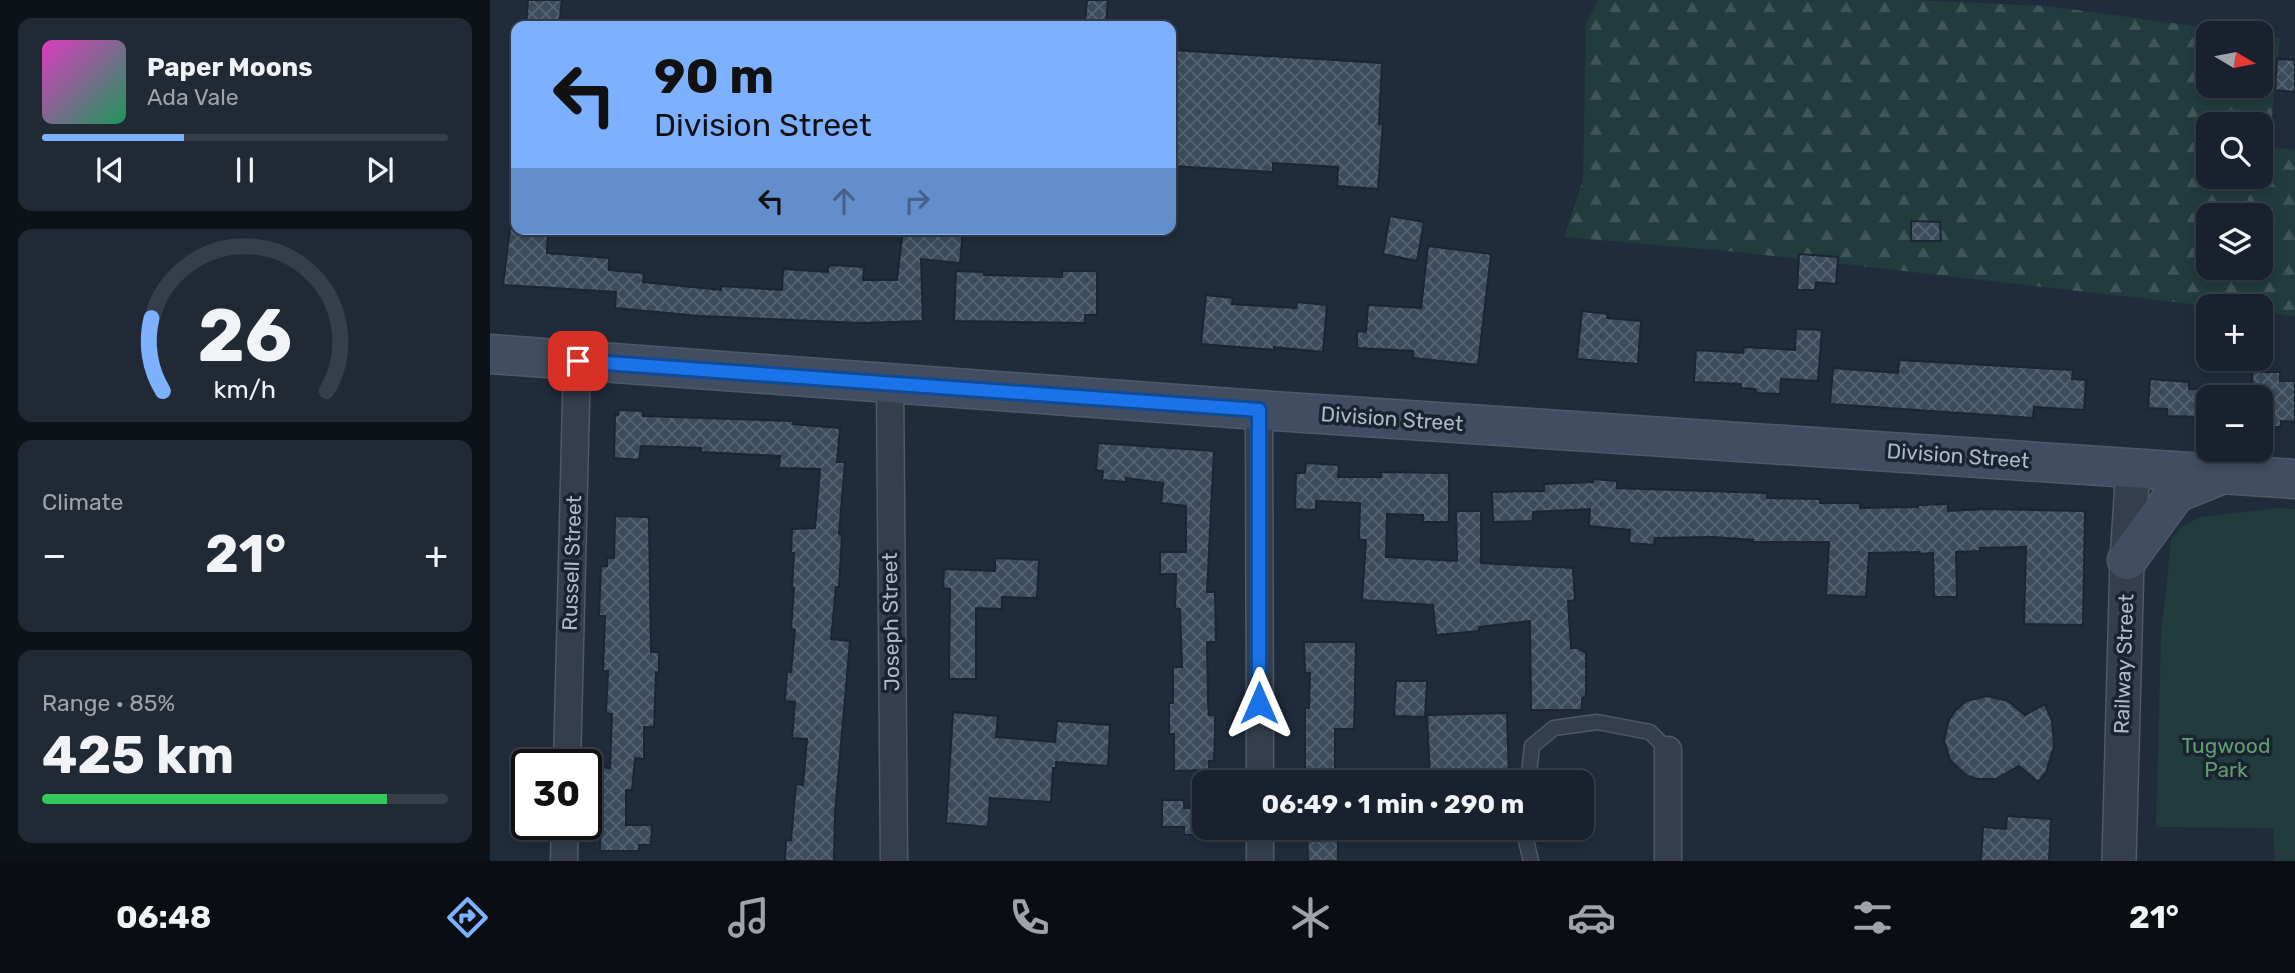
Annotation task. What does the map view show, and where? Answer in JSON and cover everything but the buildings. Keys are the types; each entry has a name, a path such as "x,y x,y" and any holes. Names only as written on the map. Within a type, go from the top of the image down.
{"main road":[{"name":"Division Street","path":"490,354 1259,410 2295,479"},
{"path":"2127,560 2176,493 2220,475"}],"street":[{"name":"Russell Street","path":"567,749 578,361"},
{"name":"Joseph Street","path":"890,383 894,861"},
{"path":"1259,410 1260,770"},
{"name":"Railway Street","path":"2119,861 2127,560 2133,468"},
{"path":"1668,750 1668,861"},
{"path":"564,861 565,840"},
{"path":"1260,840 1260,861"}],"lane":[{"path":"1529,770 1532,746 1554,728 1597,722 1631,727 1650,732 1668,750"},
{"path":"1526,840 1531,861"}],"green space":[{"path":"1598,0 1911,0 2047,6 2196,26 2196,98 2273,98 2273,37 2280,38 2273,112 2196,112 2196,189 2273,189 2273,147 2295,150 2295,316 2273,313 2273,294 2196,294 2196,305 1738,252 1564,237 1583,180 1586,24"},
{"name":"Tugwood Park","path":"2278,508 2295,509 2295,861 2275,861 2273,828 2156,827 2161,636 2171,540 2182,526 2201,517"}],"route":[{"path":"578,361 1259,410 1259,703"}]}
